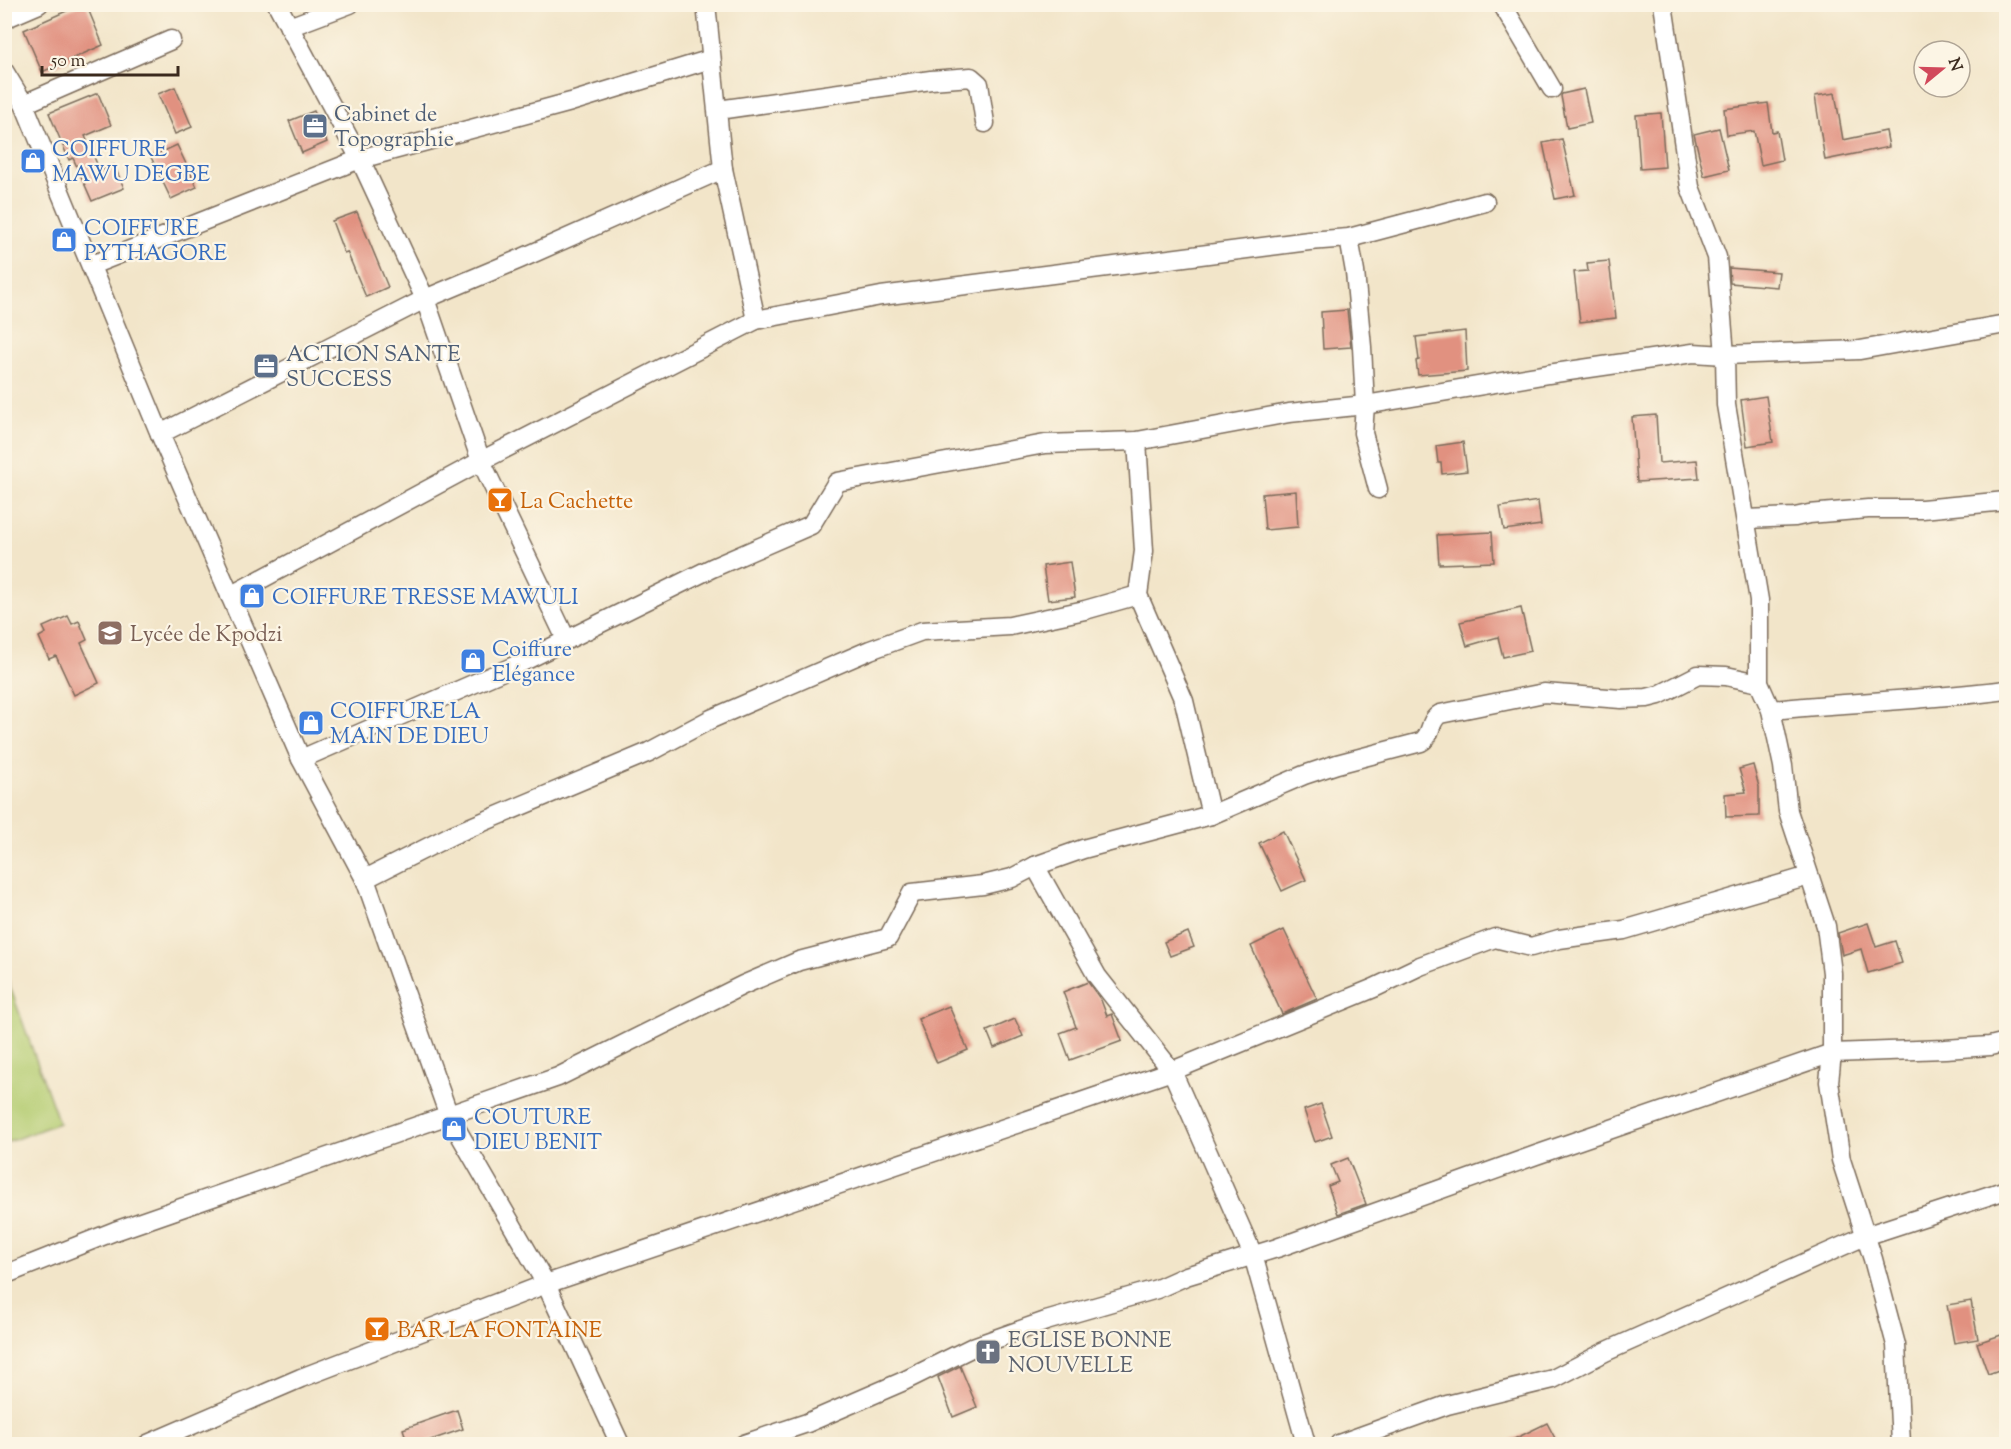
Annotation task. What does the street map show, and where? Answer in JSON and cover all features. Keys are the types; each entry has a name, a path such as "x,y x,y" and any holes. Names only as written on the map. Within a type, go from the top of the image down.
{"street":[{"path":"4,19 39,4"},
{"path":"277,4 360,159 425,299 482,461 566,639"},
{"path":"289,27 350,4"},
{"path":"706,4 723,169 756,320"},
{"path":"1502,4 1552,89"},
{"path":"1663,4 1690,188 1717,257 1727,413 1747,519 1759,600 1759,683 1771,710 1783,766 1788,812 1826,926 1830,950 1832,1053 1829,1082 1841,1160 1896,1345 1901,1444"},
{"path":"24,104 171,40"},
{"path":"92,265 360,159 571,102 711,59"},
{"path":"4,71 24,104 160,434 301,759 365,879 449,1116 546,1284 620,1444"},
{"path":"718,110 931,80 971,77 979,84 985,123"},
{"path":"160,434 425,299 723,169"},
{"path":"230,596 482,461 756,320 881,296 1309,241 1349,238 1485,202"},
{"path":"1349,238 1355,272 1365,405 1363,433 1378,489"},
{"path":"301,759 512,667 712,568 811,525 837,482 1002,454 1045,444 1137,441 1289,413 1365,405 1663,357 1693,353 1725,355 1860,350 2007,324"},
{"path":"1137,441 1144,551 1138,595 1184,701 1211,816"},
{"path":"1747,519 1795,517 1868,509 1922,509 2007,501"},
{"path":"365,879 452,835 649,753 711,719 870,650 922,631 1010,626 1085,610 1138,595"},
{"path":"4,1275 115,1231 558,1077 743,985 799,961 888,938 912,893 983,885 1012,878 1035,866 1083,849 1211,816 1305,775 1420,742 1429,735 1433,720 1440,714 1544,693 1621,699 1647,698 1659,695 1698,675 1726,676 1759,683"},
{"path":"1771,710 2007,690"},
{"path":"1035,866 1097,976 1172,1071 1253,1255 1306,1444"},
{"path":"148,1444 301,1378 546,1284 1172,1071 1374,988 1420,966 1495,938 1531,947 1559,939 1624,930 1809,876"},
{"path":"744,1444 807,1423 904,1381 973,1347 1046,1321 1157,1289 1186,1276 1253,1255 1832,1053 1945,1049 2007,1042"},
{"path":"1339,1444 1447,1405 1553,1379 1605,1352 1865,1236 2007,1190"}],"green space":[{"path":"5,973 59,1123 4,1143"}],"building":[{"path":"86,4 103,45 42,72 24,30"},
{"path":"175,87 192,127 175,134 158,94"},
{"path":"1584,89 1591,123 1567,128 1561,96"},
{"path":"98,93 111,125 85,136 100,171 114,165 124,188 92,201 73,158 69,160 49,113"},
{"path":"1835,93 1843,140 1886,131 1889,147 1825,160 1815,96"},
{"path":"1768,103 1772,132 1777,131 1782,160 1761,165 1754,131 1727,135 1724,109"},
{"path":"314,111 327,142 302,153 289,121"},
{"path":"1661,113 1665,167 1640,169 1636,115"},
{"path":"1719,128 1729,170 1704,176 1694,134"},
{"path":"1562,139 1575,195 1555,199 1543,143"},
{"path":"177,145 197,187 171,199 151,157"},
{"path":"357,212 388,287 366,297 347,252 344,253 332,221"},
{"path":"1609,261 1616,318 1580,322 1574,272 1588,271 1587,263"},
{"path":"1729,268 1779,272 1777,287 1730,283"},
{"path":"1347,310 1351,347 1323,349 1321,312"},
{"path":"1465,331 1467,371 1418,375 1416,337"},
{"path":"1766,396 1773,442 1747,446 1741,400"},
{"path":"1656,415 1659,463 1697,460 1699,478 1637,482 1632,417"},
{"path":"1463,442 1467,471 1442,474 1436,446"},
{"path":"1296,491 1298,527 1265,530 1262,494"},
{"path":"1538,501 1541,525 1504,530 1500,507"},
{"path":"1492,532 1494,562 1439,564 1437,535"},
{"path":"1070,562 1075,597 1048,600 1043,566"},
{"path":"1521,608 1531,651 1503,657 1498,637 1467,646 1460,622"},
{"path":"68,616 72,624 79,621 87,640 81,643 99,683 74,695 56,656 49,659 39,637 46,633 43,627"},
{"path":"1753,765 1759,787 1759,816 1726,817 1725,794 1746,792 1739,769"},
{"path":"1283,831 1306,880 1282,891 1259,843"},
{"path":"1868,923 1876,947 1895,941 1902,963 1868,973 1861,949 1842,955 1838,933"},
{"path":"1284,930 1317,999 1282,1014 1251,946"},
{"path":"1188,932 1194,947 1170,956 1164,942"},
{"path":"1088,982 1101,1000 1107,1016 1112,1014 1122,1041 1070,1060 1060,1033 1076,1027 1063,992"},
{"path":"949,1006 968,1050 937,1063 918,1019"},
{"path":"1015,1019 1023,1036 994,1048 987,1031"},
{"path":"1321,1104 1332,1136 1315,1142 1304,1110"},
{"path":"1348,1158 1366,1204 1338,1214 1328,1186 1338,1182 1331,1165"},
{"path":"1971,1301 1978,1339 1954,1343 1947,1305"},
{"path":"2007,1333 2007,1367 1988,1374 1977,1343"},
{"path":"960,1366 977,1407 953,1417 938,1377"},
{"path":"457,1410 463,1429 419,1444 408,1444 403,1429"},
{"path":"1547,1423 1558,1444 1504,1444"}],"place":[{"name":"Cabinet de Topographie","path":"315,126"},
{"name":"COIFFURE MAWU DEGBE","path":"33,161"},
{"name":"COIFFURE PYTHAGORE","path":"64,240"},
{"name":"ACTION SANTE SUCCESS","path":"266,366"},
{"name":"La Cachette","path":"500,500"},
{"name":"COIFFURE TRESSE MAWULI","path":"252,596"},
{"name":"Lycée de Kpodzi","path":"110,633"},
{"name":"Coiffure Elégance","path":"473,661"},
{"name":"COIFFURE LA MAIN DE DIEU","path":"311,723"},
{"name":"COUTURE DIEU BENIT","path":"454,1129"},
{"name":"BAR LA FONTAINE","path":"377,1329"},
{"name":"EGLISE BONNE NOUVELLE","path":"988,1352"}]}
